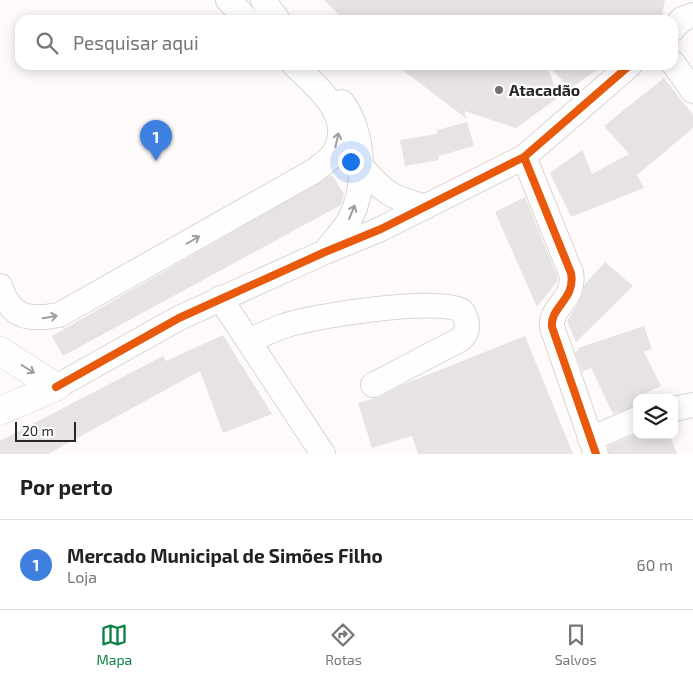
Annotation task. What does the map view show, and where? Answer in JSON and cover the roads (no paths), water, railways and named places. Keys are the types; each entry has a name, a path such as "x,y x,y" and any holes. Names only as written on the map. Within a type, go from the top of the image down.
{"main road":[{"path":"0,351 56,386"},
{"path":"0,411 56,386"}],"street":[{"path":"228,0 243,15"},
{"path":"263,0 274,15"},
{"path":"0,286 4,297 14,310 34,319 60,315 314,171 332,156 338,141 339,118 337,112 319,88 299,70"},
{"path":"317,70 349,112 356,130 361,166 359,193 350,218 325,252"},
{"path":"56,386 179,318 220,298 381,229 524,157 624,70"},
{"path":"678,70 693,91"},
{"path":"524,157 571,273 572,288 552,322 593,446 633,421"},
{"path":"361,166 376,183 394,198 426,207"},
{"path":"220,298 323,454"},
{"path":"248,342 284,326 355,311 447,305 462,311 468,326 466,334 461,339 373,384"},
{"path":"678,408 693,405"}],"place":[{"name":"Atacadão","path":"499,90"},
{"name":"Mercado Municipal de Simões Filho","path":"156,161"}]}
